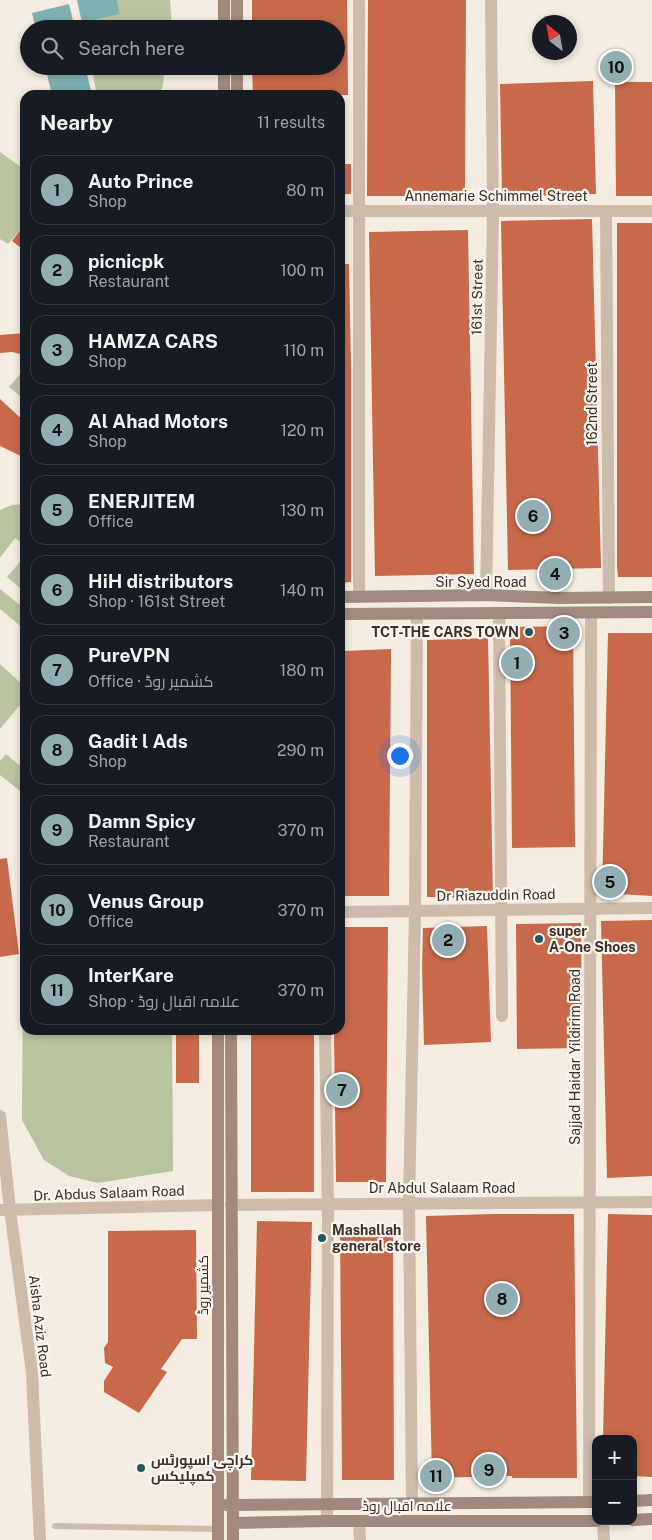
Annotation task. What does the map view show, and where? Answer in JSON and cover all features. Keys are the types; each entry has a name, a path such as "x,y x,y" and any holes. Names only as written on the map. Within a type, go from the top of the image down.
{"main road":[{"path":"224,0 224,20"},
{"path":"237,0 237,20"},
{"path":"224,75 224,90"},
{"path":"237,75 237,90"},
{"name":"Sir Syed Road","path":"345,597 486,595 560,598 652,597"},
{"path":"384,597 384,614"},
{"path":"559,613 560,598"},
{"path":"345,614 652,612"},
{"name":"کشمیر روڈ","path":"218,1035 225,1205 233,1540"},
{"name":"کشمیر روڈ","path":"217,1531 231,1035"},
{"path":"637,1501 652,1500"},
{"name":"علامہ اقبال روڈ","path":"218,1505 592,1502"},
{"path":"637,1520 652,1519"},
{"name":"علامہ اقبال روڈ","path":"233,1523 592,1521"}],"street":[{"path":"359,0 359,597"},
{"name":"161st Street","path":"486,595 493,212 491,0"},
{"name":"Annemarie Schimmel Street","path":"345,211 652,210"},
{"name":"162nd Street","path":"606,211 609,598"},
{"path":"499,613 502,1016"},
{"name":"Sajjad Haidar Yildirim Road","path":"591,613 589,1202 593,1480"},
{"path":"412,1504 409,1204 417,614"},
{"name":"Dr Riazuddin Road","path":"345,912 652,908"},
{"path":"324,1035 328,1204 327,1521"},
{"name":"Aisha Aziz Road","path":"0,1116 5,1210 32,1373 40,1540"},
{"name":"Dr Abdul Salaam Road","path":"225,1205 652,1202"},
{"name":"Dr. Abdus Salaam Road","path":"5,1210 225,1205"},
{"path":"359,1521 360,1540"},
{"name":"علامہ اقبال روڈ","path":"217,1531 233,1523"},
{"path":"604,1525 604,1540"}],"lane":[{"path":"55,1526 217,1531"}],"green space":[{"path":"117,0 170,0 171,20 95,20 120,14"},
{"path":"93,75 164,75 162,90 96,90"},
{"path":"0,152 20,166 20,230 8,244 0,239"},
{"path":"20,374 20,396 9,387"},
{"path":"20,504 20,542 15,538 0,558 0,510 12,505"},
{"path":"20,562 20,588 7,577"},
{"path":"0,589 20,605 20,626 0,609"},
{"path":"0,664 20,682 20,705 0,729"},
{"path":"6,754 20,766 20,791 0,775 0,761"},
{"path":"22,1035 172,1035 173,1171 98,1183 69,1176 44,1160 22,1120"}],"water":[{"path":"77,0 117,0 120,14 95,20 81,20"},
{"path":"69,4 73,20 34,20 32,13"},
{"path":"47,75 87,75 91,90 51,90"}],"building":[{"path":"252,0 347,0 348,95 345,95 345,90 253,90 252,75 345,75 345,20 252,20"},
{"path":"368,0 466,0 465,196 367,196"},
{"path":"593,81 596,194 502,197 500,84"},
{"path":"615,82 652,82 652,196 616,196"},
{"path":"345,164 351,164 351,194 345,194"},
{"path":"592,219 601,568 508,570 501,221"},
{"path":"617,223 652,223 652,577 618,577 617,567"},
{"path":"468,230 474,574 375,576 369,232"},
{"path":"20,231 20,247 12,241"},
{"path":"345,264 349,264 351,367 351,582 345,583"},
{"path":"20,333 20,354 12,352 0,353 0,335"},
{"path":"0,399 20,417 20,456 0,446"},
{"path":"573,626 575,847 512,848 510,627"},
{"path":"608,633 652,633 652,896 602,893"},
{"path":"488,638 493,898 427,897 427,640"},
{"path":"391,649 389,896 345,896 345,651"},
{"path":"7,858 19,954 0,957 0,859"},
{"path":"652,920 652,1176 607,1178 601,921"},
{"path":"581,923 582,1048 517,1049 516,924"},
{"path":"487,926 491,1042 424,1045 423,928"},
{"path":"345,927 388,927 386,1182 336,1182 334,1035 345,1035"},
{"path":"176,1035 199,1035 199,1083 176,1083"},
{"path":"251,1035 314,1035 314,1192 251,1192"},
{"path":"574,1214 577,1478 512,1478 512,1476 432,1478 426,1216"},
{"path":"608,1214 652,1215 652,1477 637,1476 637,1435 603,1435"},
{"path":"257,1221 312,1222 306,1481 251,1480"},
{"path":"393,1226 394,1480 342,1480 340,1227"},
{"path":"196,1230 197,1339 182,1339 161,1369 167,1372 139,1413 104,1392 104,1381 113,1367 105,1363 104,1348 108,1342 108,1231"}],"place":[{"name":"Venus Group","path":"616,67"},
{"name":"HiH distributors","path":"533,516"},
{"name":"Al Ahad Motors","path":"555,574"},
{"name":"TCT-THE CARS TOWN","path":"529,632"},
{"name":"HAMZA CARS","path":"564,633"},
{"name":"Auto Prince","path":"517,663"},
{"name":"ENERJITEM","path":"610,882"},
{"name":"super A-One Shoes","path":"539,939"},
{"name":"picnicpk","path":"448,940"},
{"name":"PureVPN","path":"342,1090"},
{"name":"Mashallah general store","path":"322,1238"},
{"name":"Gadit l Ads","path":"502,1299"},
{"name":"کراچی اسپورٹس کمپلیکس","path":"141,1468"},
{"name":"Damn Spicy","path":"489,1470"},
{"name":"InterKare","path":"436,1476"}]}
